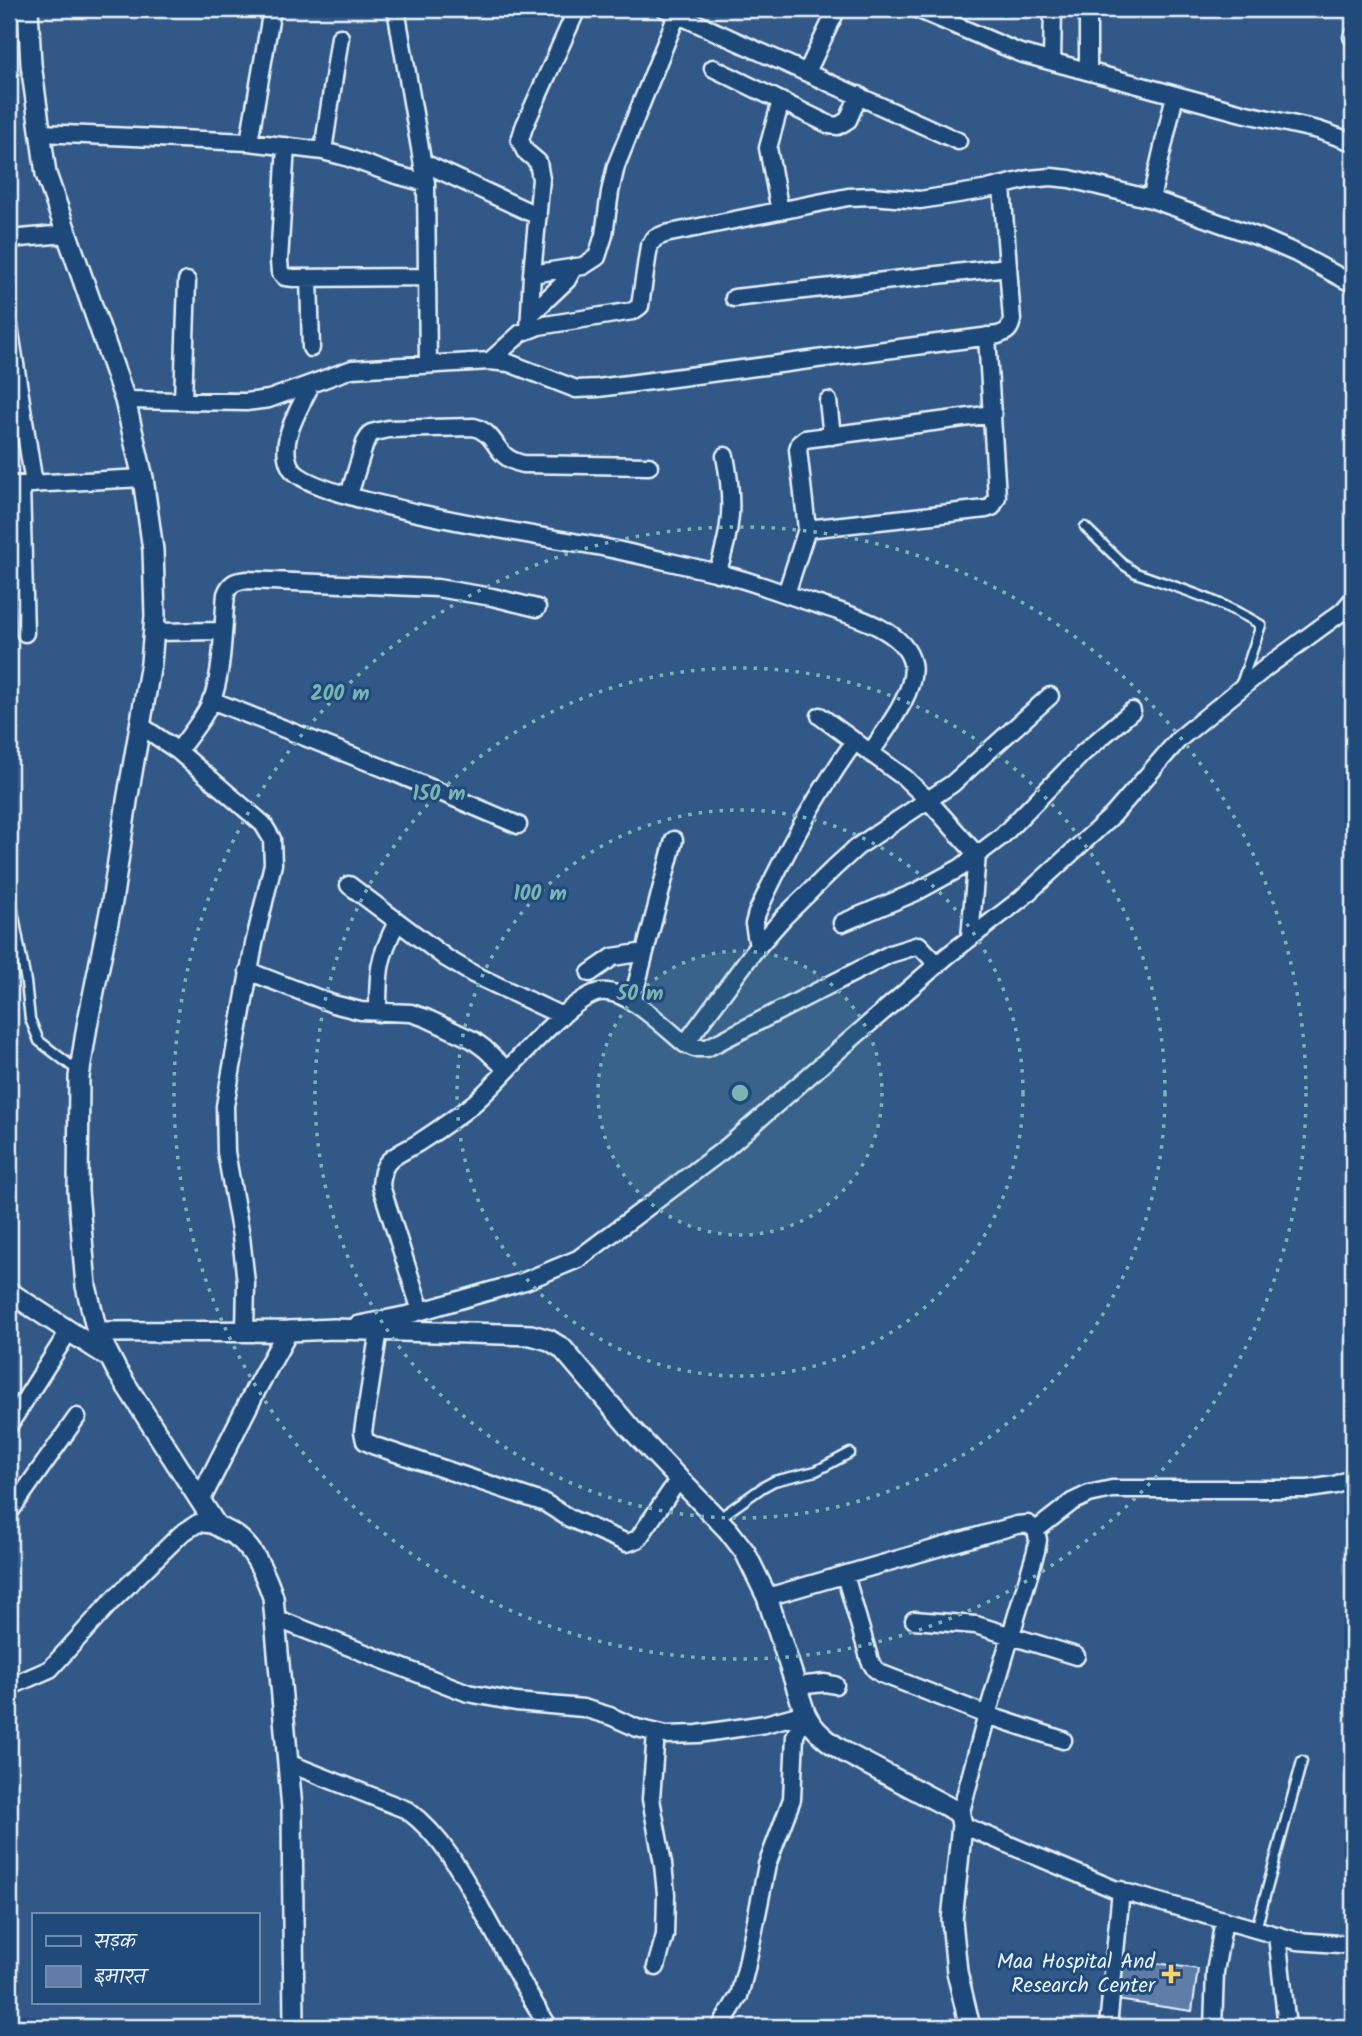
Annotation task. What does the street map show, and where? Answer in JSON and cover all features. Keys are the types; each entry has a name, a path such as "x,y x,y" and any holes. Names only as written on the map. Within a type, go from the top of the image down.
{"street":[{"path":"28,9 31,64 46,174 125,400 144,478 153,550 151,663 112,902 80,1073 78,1191 86,1286 97,1332 110,1357 216,1525"},
{"path":"249,142 272,9"},
{"path":"396,9 426,183 428,364"},
{"path":"509,363 527,326 541,179 538,162 525,151 520,140 577,9"},
{"path":"807,72 837,9"},
{"path":"917,9 1020,53 1318,130 1353,142"},
{"path":"1052,61 1053,9"},
{"path":"1088,9 1088,71"},
{"path":"532,274 583,266 597,257 604,235 617,166 671,12 958,141"},
{"path":"323,151 340,37"},
{"path":"713,68 831,125 838,126 848,120 859,95"},
{"path":"1151,199 1175,95"},
{"path":"780,211 768,148 781,101"},
{"path":"40,133 286,146 346,157 426,183"},
{"path":"286,146 280,272 285,276 309,278 426,277"},
{"path":"424,163 538,216"},
{"path":"527,326 633,311 640,306 649,246 655,237 665,234 848,198 942,198 1029,179 1051,177 1070,179 1151,199 1259,237 1296,253 1353,284"},
{"path":"125,400 246,402 269,399 352,369 490,361 509,363 576,389 598,388 1006,332 1011,328 1012,320 1002,186"},
{"path":"9,239 66,234"},
{"path":"490,361 527,326 567,280 574,267"},
{"path":"734,298 1008,267"},
{"path":"309,278 311,348"},
{"path":"183,401 187,281"},
{"path":"9,327 21,485 25,633"},
{"path":"807,529 986,509 992,506 997,497 987,336"},
{"path":"311,384 288,435 286,455 292,470 306,480 395,509 602,548 717,573 855,616 888,632 906,648 912,664 911,680 899,708 871,752"},
{"path":"828,401 832,436"},
{"path":"786,594 807,529 798,449 800,443 805,439 993,414"},
{"path":"349,495 365,443 371,433 388,429 474,427 484,430 501,454 510,461 523,464 649,466"},
{"path":"717,573 727,544 731,515 731,485 725,456"},
{"path":"21,485 144,478"},
{"path":"178,751 214,694 226,594 229,586 236,581 437,588 537,608"},
{"path":"334,1329 421,1311 525,1281 578,1259 726,1147 937,964 1022,898 1113,815 1179,739 1238,690 1343,611 1353,599"},
{"path":"153,632 222,631"},
{"path":"685,1044 784,917 857,847 952,783 1050,696"},
{"path":"211,700 518,825"},
{"path":"842,923 916,892 960,868 1002,836 1083,753 1132,711"},
{"path":"820,716 905,778 977,855 970,938"},
{"path":"140,725 178,751 262,824 272,839 273,864 248,971 225,1105 226,1152 241,1236 246,1283 245,1331"},
{"path":"758,947 754,923 757,913 790,843 828,779 855,741"},
{"path":"632,1002 674,840"},
{"path":"349,885 446,958 473,974 562,1016"},
{"path":"378,1013 379,967 382,953 397,922"},
{"path":"421,1311 381,1186 382,1173 390,1161 474,1103 562,1016 582,1000 599,992 615,993 632,1002 685,1044 694,1048 707,1048 890,954 919,945 937,964"},
{"path":"590,973 613,957 645,952"},
{"path":"248,971 333,1004 361,1011 411,1013 426,1018 473,1040 507,1070"},
{"path":"9,1293 110,1357"},
{"path":"97,1332 334,1329 531,1335 548,1340 562,1348 631,1429 718,1519 745,1552 767,1597 807,1716 831,1744 954,1810 961,1820 1121,1890 1297,1941 1353,1945"},
{"path":"379,1330 363,1432 366,1441 375,1446 545,1503 569,1518 627,1543 638,1539 679,1479"},
{"path":"9,1425 69,1331"},
{"path":"200,1500 288,1331"},
{"path":"9,1513 77,1417"},
{"path":"1036,1530 1072,1502 1089,1494 1112,1489 1308,1489 1335,1485 1353,1478"},
{"path":"9,1687 50,1669 111,1602 181,1534 198,1524 216,1525 237,1537 266,1576 273,1597 292,1808 294,2027"},
{"path":"767,1597 1017,1525 1028,1524 1036,1530 1036,1551 987,1715 961,1820 952,1920 957,1972 970,2027"},
{"path":"845,1574 870,1661 875,1669 987,1715 1063,1740"},
{"path":"275,1618 468,1693 516,1702 583,1708 666,1735 698,1734 807,1716"},
{"path":"914,1620 976,1625 1076,1656"},
{"path":"796,1685 835,1685"},
{"path":"720,2027 739,1996 767,1865 792,1799 795,1735 807,1716"},
{"path":"656,1733 651,1799 666,1894 665,1935 656,1967"},
{"path":"288,1763 407,1810 422,1822 445,1846 549,2027"},
{"path":"1108,2027 1121,1890"},
{"path":"1213,2027 1215,1972 1224,1920"},
{"path":"1277,1935 1287,2027"}],"lane":[{"path":"1084,527 1136,573 1217,602 1261,625 1238,690"},
{"path":"9,889 30,1019 39,1041 80,1073"},
{"path":"718,1519 774,1481 817,1471 850,1453"},
{"path":"1256,1929 1302,1761"}],"building":[{"path":"1122,1958 1198,1969 1192,2011 1116,2000"}],"place":[{"name":"Maa Hospital And Research Center","path":"1171,1974"}]}
